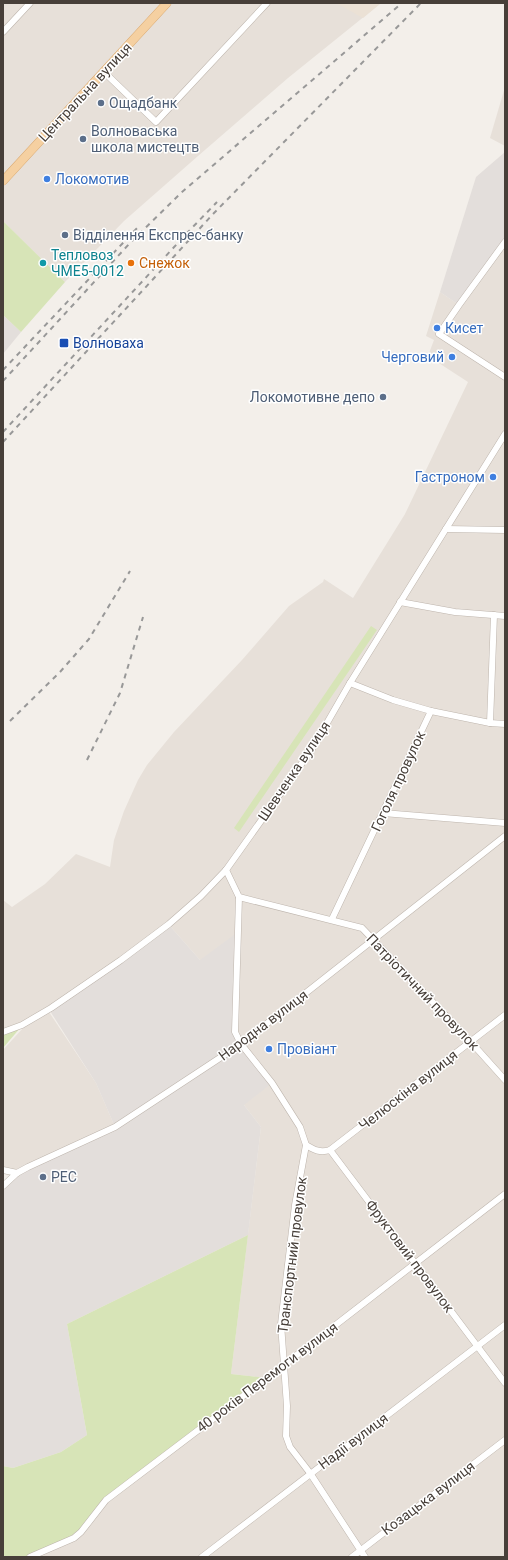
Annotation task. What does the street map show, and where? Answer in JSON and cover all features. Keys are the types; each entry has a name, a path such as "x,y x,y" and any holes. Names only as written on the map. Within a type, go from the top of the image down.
{"main road":[{"name":"Центральна вулиця","path":"3,181 167,3"}],"street":[{"path":"3,32 30,3"},
{"path":"104,72 156,122 267,3"},
{"path":"505,242 439,334 505,377"},
{"name":"Шевченка вулиця","path":"3,1032 22,1025 51,1008 121,960 169,924 201,896 226,870 312,749 350,683 505,434"},
{"path":"446,530 505,530"},
{"path":"400,602 455,612 505,616"},
{"path":"490,723 494,615"},
{"path":"350,683 393,700 431,711 490,723 505,724"},
{"name":"Гоголя провулок","path":"332,919 431,711"},
{"path":"382,813 505,823"},
{"name":"Народна вулиця","path":"3,1186 17,1173 115,1127 241,1044 505,836"},
{"path":"226,870 239,896 235,1032 241,1044 272,1083 300,1127 306,1145 314,1150 323,1152 330,1150"},
{"name":"Патріотичний провулок","path":"239,896 362,928 470,1041 505,1080"},
{"name":"Челюскіна вулиця","path":"330,1150 505,1015"},
{"name":"Транспортний провулок","path":"306,1145 295,1206 281,1324 286,1406 286,1436 290,1447 310,1474 365,1557"},
{"name":"Фруктовий провулок","path":"330,1150 416,1263 477,1347 505,1382"},
{"path":"3,1170 17,1173"},
{"name":"40 років Перемоги вулиця","path":"30,1557 74,1538 81,1532 106,1500 283,1366 505,1194"},
{"name":"Надії вулиця","path":"202,1557 505,1325"},
{"name":"Козацька вулиця","path":"352,1557 505,1440"}],"shaded area":[{"path":"3,3 163,3 3,177"},
{"path":"170,3 381,3 288,78 124,221 65,282 3,221 3,185"},
{"path":"336,3 381,3 363,18"},
{"path":"505,87 505,146 490,138"},
{"path":"505,152 505,242 459,305 440,292 476,177"},
{"path":"505,242 505,1557 30,1557 266,1378 231,1374 261,1127 244,1105 241,1044 200,960 170,926 49,1011 3,1033 3,900 12,907 45,884 76,854 110,867 114,840 124,811 138,780 147,765 174,732 242,660 289,606 323,582 324,579 353,598 405,514 468,382 428,356 434,340 426,336 440,292 459,305"},
{"path":"3,315 21,332 3,354"},
{"path":"170,926 200,960 238,932 235,1032 272,1083 244,1105 261,1127 248,1235 67,1324 87,1435 61,1452 13,1468 3,1466 3,1186 17,1173 115,1127 96,1083 50,1011"},
{"path":"49,1012 96,1083 115,1127 17,1173 3,1170 3,1050 24,1027"}],"green space":[{"path":"3,221 65,282 21,332 3,315"},
{"path":"371,626 377,630 239,832 234,828"},
{"path":"21,1027 3,1048 3,1034"},
{"path":"248,1235 231,1374 267,1378 106,1500 81,1532 30,1557 3,1557 3,1466 13,1468 61,1452 87,1435 67,1324"}],"railway":[{"path":"3,381 130,243 182,192 402,3"},
{"path":"3,442 214,213 421,3"},
{"path":"3,432 217,202"},
{"path":"3,370 139,226"},
{"path":"10,721 60,672 89,639 130,571"},
{"path":"87,760 120,693 143,617"}],"place":[{"name":"Ощадбанк","path":"101,103"},
{"name":"Волноваська школа мистецтв","path":"83,139"},
{"name":"Локомотив","path":"47,179"},
{"name":"Відділення Експрес-банку","path":"65,235"},
{"name":"Тепловоз ЧМЕ5-0012","path":"43,263"},
{"name":"Снежок","path":"131,263"},
{"name":"Кисет","path":"437,328"},
{"name":"Волноваха","path":"64,343"},
{"name":"Черговий","path":"452,357"},
{"name":"Локомотивне депо","path":"383,397"},
{"name":"Гастроном","path":"493,477"},
{"name":"Провіант","path":"269,1049"},
{"name":"РЕС","path":"43,1177"}]}
